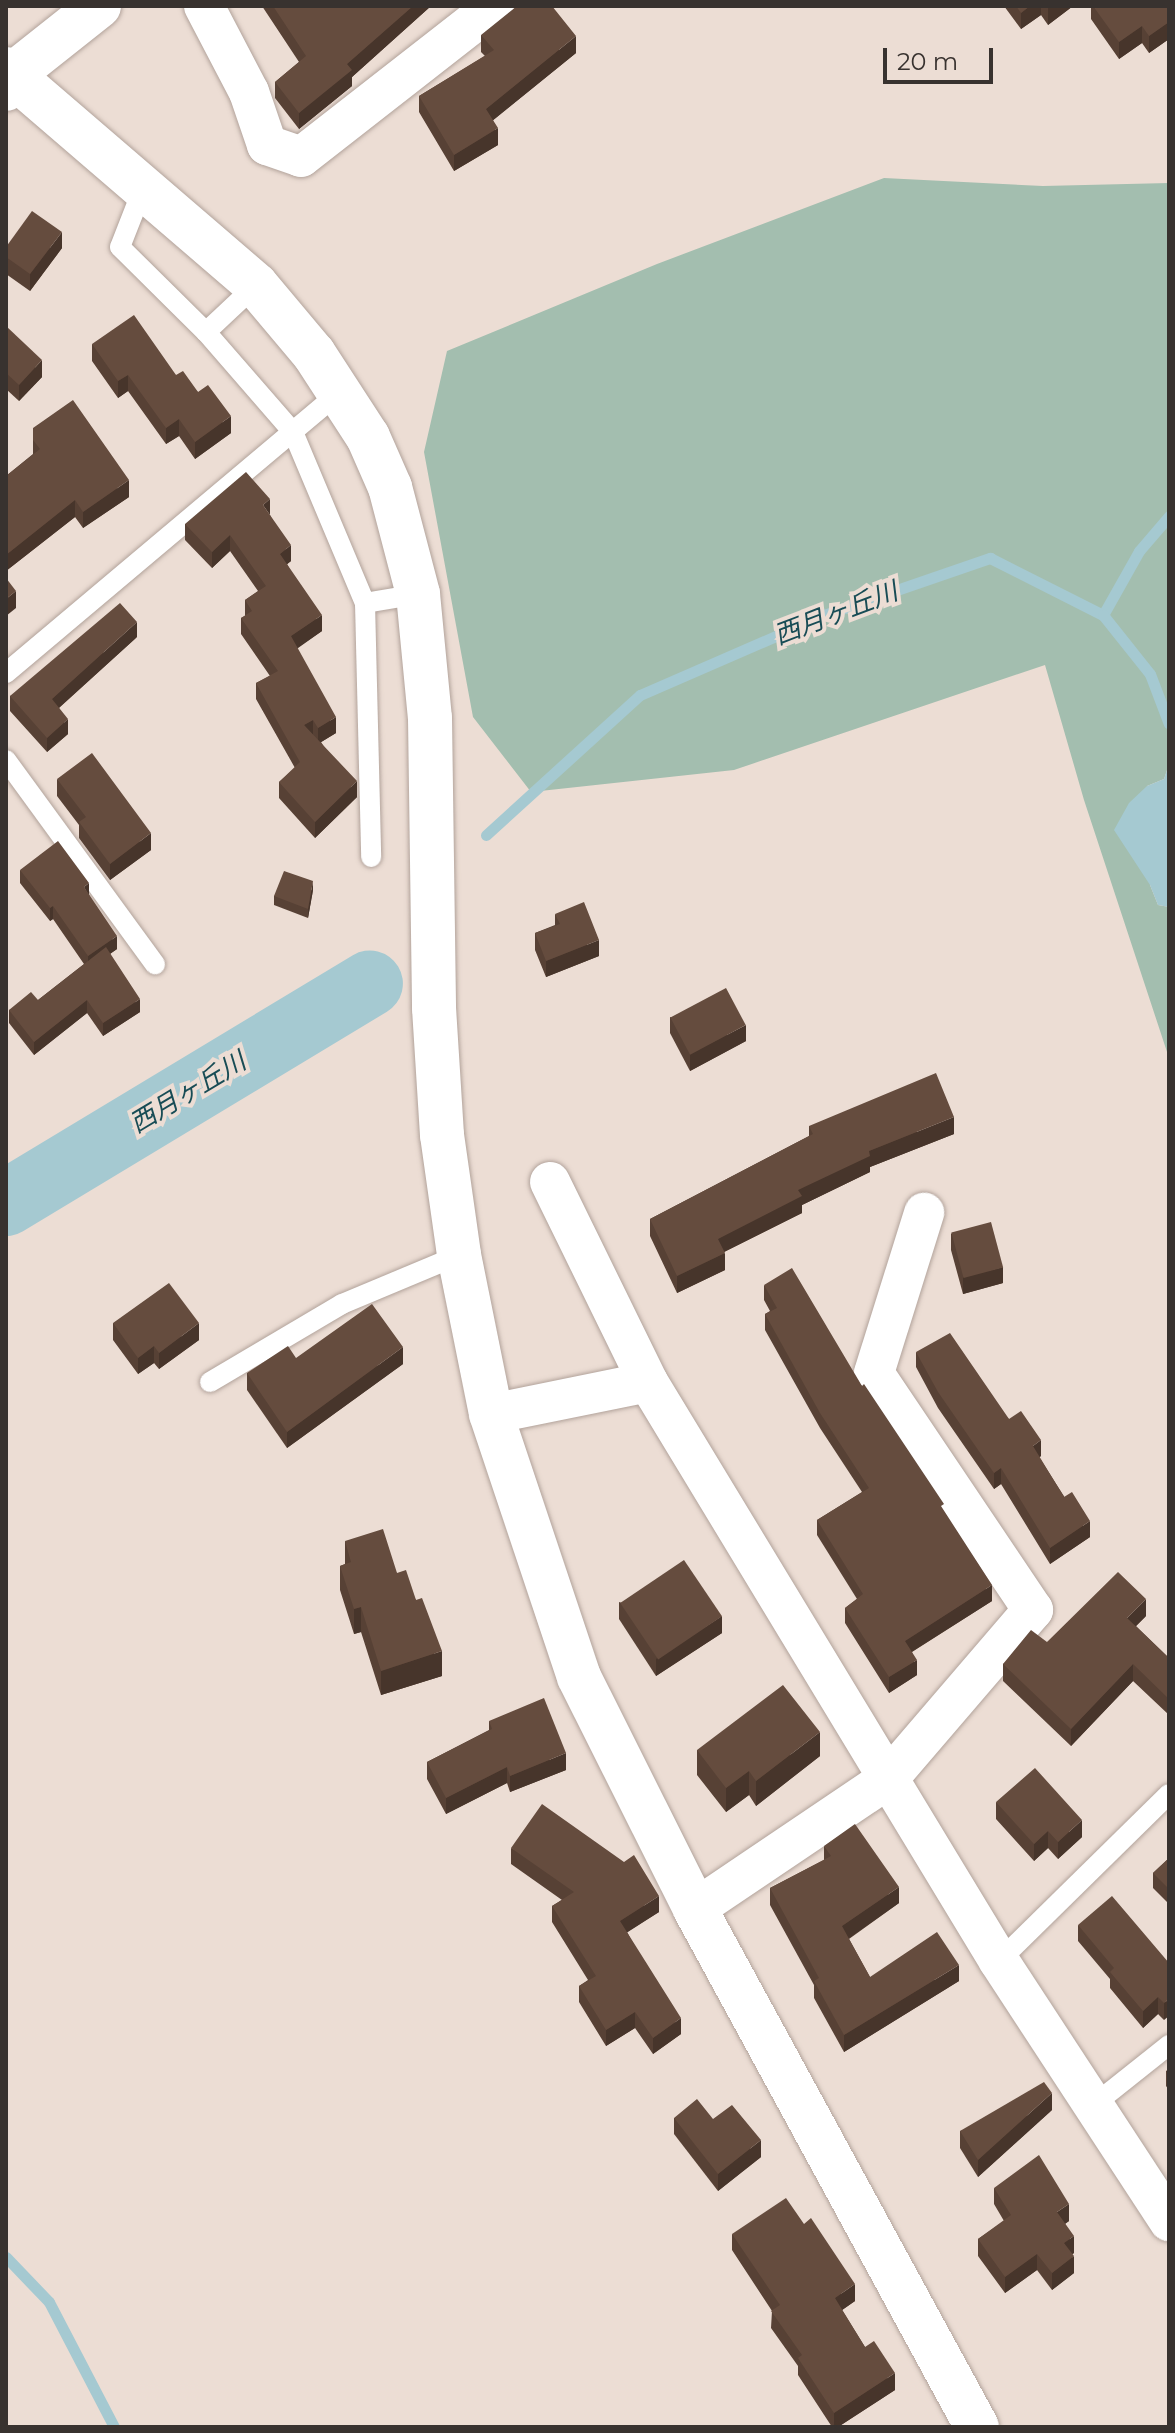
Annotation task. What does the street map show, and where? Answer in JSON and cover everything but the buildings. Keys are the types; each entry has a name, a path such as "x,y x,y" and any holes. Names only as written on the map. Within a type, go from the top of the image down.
{"street":[{"path":"99,6 8,78 256,285 314,354 368,437 390,487 418,594 430,718 434,1008 442,1135 459,1255 491,1414 579,1677 695,1909 977,2427"},
{"path":"204,6 249,92 267,145 301,157 494,6"},
{"path":"550,1182 648,1382 999,1961 1091,2107 1169,2221"},
{"path":"695,1909 888,1779 1033,1610 874,1373 924,1213"},
{"path":"491,1414 648,1382"}],"lane":[{"path":"142,191 120,247 206,332 293,432 365,603 371,857"},
{"path":"206,332 256,285"},
{"path":"6,673 339,393"},
{"path":"365,603 418,594"},
{"path":"6,760 155,964"},
{"path":"210,1382 342,1304 459,1255"},
{"path":"999,1961 1169,1794"},
{"path":"1091,2107 1169,2045"}],"green space":[{"path":"884,178 1043,186 1169,183 1169,764 1164,779 1147,786 1150,885 1158,905 1169,907 1169,1058 1084,800 1045,665 734,770 531,792 473,717 424,452 447,351 657,264"}],"water":[{"path":"1169,764 1169,907 1158,905 1150,885 1114,830 1129,803 1147,786 1164,779"}],"waterway":[{"path":"1103,615 1139,551 1169,516"},
{"name":"西月ヶ丘川","path":"486,835 640,695 824,615 990,558 1103,615 1150,674 1169,724"},
{"name":"西月ヶ丘川","path":"6,1203 370,983"},
{"path":"6,2257 49,2302 114,2427"}]}
